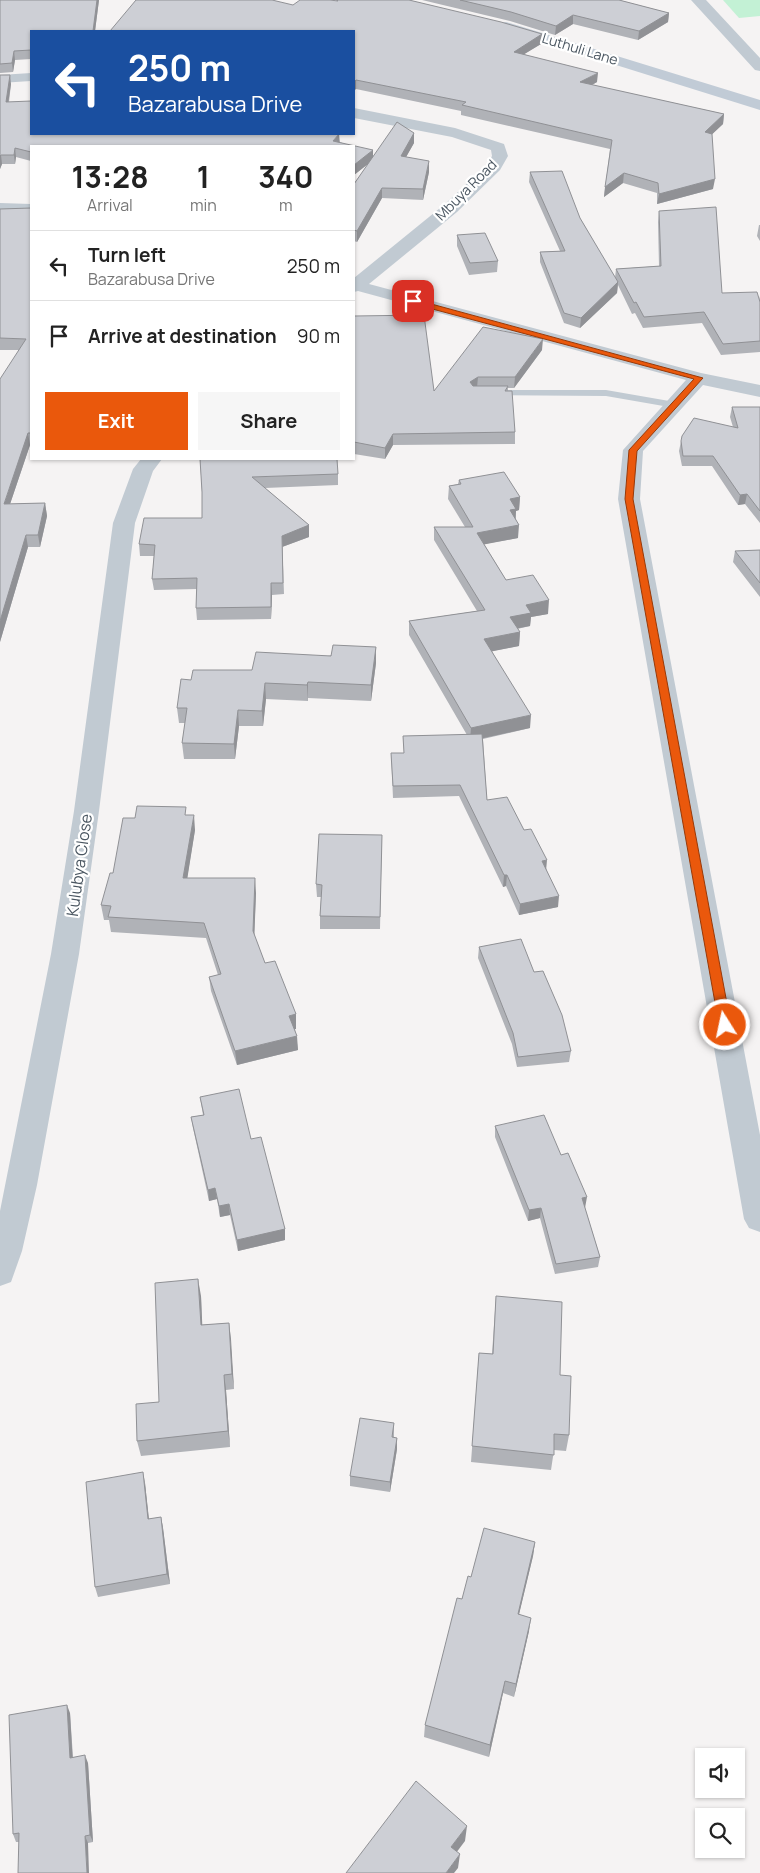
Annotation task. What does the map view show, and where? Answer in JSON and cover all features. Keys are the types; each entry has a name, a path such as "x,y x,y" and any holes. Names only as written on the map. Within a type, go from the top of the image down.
{"street":[{"path":"698,0 757,60"},
{"name":"Luthuli Lane","path":"496,24 760,105"},
{"path":"0,80 30,77"},
{"name":"Mbuya Road","path":"355,113 454,133 498,147 500,156 494,166 451,208 355,285"},
{"path":"0,208 30,209"},
{"path":"355,286 699,378 760,391"},
{"path":"699,378 633,450 629,499 760,1219"},
{"name":"Kulubya Close","path":"0,1272 11,1234 46,1061 74,903 124,523 143,469 151,460"}],"lane":[{"path":"477,393 606,393 675,405"}],"green space":[{"path":"723,0 760,0 760,16 739,18"}],"building":[{"path":"0,0 97,0 93,30 30,30 30,50 14,51 12,63 0,64"},
{"path":"136,0 272,0 293,5 300,0 409,0 501,22 542,34 514,52 598,73 580,82 724,114 705,132 712,134 715,179 659,194 658,183 624,173 605,187 612,140 462,105 466,102 355,81 355,30 111,30"},
{"path":"460,0 619,0 669,13 639,31 573,15 556,26 511,12"},
{"path":"0,75 10,75 6,102 30,101 30,135 338,135 333,141 351,145 30,145 30,152 15,148 14,155 0,156"},
{"path":"397,122 414,133 401,156 429,161 423,189 382,188 357,231 355,230 355,183"},
{"path":"355,146 373,150 355,164"},
{"path":"562,171 580,218 618,282 581,318 564,313 540,252 565,251 530,172"},
{"path":"716,207 722,293 757,292 760,302 760,341 723,344 704,312 644,317 636,302 634,303 616,269 661,266 659,211"},
{"path":"30,208 30,433 28,433 4,504 45,503 38,535 26,535 0,621 0,379 26,339 0,338 0,209"},
{"path":"485,233 498,261 470,263 457,235"},
{"path":"424,315 434,391 483,327 543,339 515,377 478,377 470,382 473,386 508,386 505,391 512,391 515,432 393,434 385,448 355,442 355,316"},
{"path":"732,407 760,407 760,511 747,494 740,495 713,456 683,456 682,436 694,418 738,428"},
{"path":"200,460 337,460 338,474 252,477 309,525 282,536 283,583 271,583 271,607 196,608 197,578 152,579 155,545 139,544 144,518 202,518"},
{"path":"504,472 520,497 510,499 516,509 510,510 519,525 477,533 506,580 533,575 549,600 526,605 531,613 510,617 520,632 484,639 531,715 471,728 409,621 485,610 434,527 473,527 449,486 461,484 459,480"},
{"path":"760,550 760,583 735,551"},
{"path":"333,645 376,647 371,685 308,682 307,685 265,683 262,711 238,710 234,744 182,743 187,708 177,708 181,679 191,680 193,670 252,670 256,652 331,656"},
{"path":"482,734 487,800 507,797 524,830 531,829 547,860 542,861 559,896 520,904 460,785 393,786 391,753 404,753 403,736"},
{"path":"137,806 186,807 185,815 194,815 183,878 255,878 253,931 265,963 275,961 296,1014 289,1016 297,1036 235,1051 209,977 221,974 204,923 108,917 111,906 101,905 110,873 113,873 123,818 135,818"},
{"path":"319,834 382,835 380,917 320,916 322,885 316,884"},
{"path":"521,939 534,972 543,971 562,1015 571,1051 518,1057 513,1033 479,947"},
{"path":"239,1089 251,1139 261,1137 285,1229 237,1240 229,1204 219,1206 215,1188 208,1190 191,1117 204,1115 200,1097"},
{"path":"544,1115 561,1155 568,1153 587,1197 582,1198 600,1257 556,1264 541,1208 529,1210 495,1126"},
{"path":"198,1279 201,1325 229,1323 232,1374 224,1375 228,1431 137,1441 136,1404 159,1402 155,1283"},
{"path":"496,1296 562,1302 560,1375 571,1376 569,1435 554,1434 554,1455 472,1446 479,1353 493,1354"},
{"path":"360,1418 394,1423 392,1437 397,1438 390,1482 350,1476"},
{"path":"143,1472 148,1519 161,1517 167,1574 95,1587 86,1482"},
{"path":"484,1528 535,1542 518,1614 531,1618 516,1684 505,1681 490,1745 425,1725 457,1598 462,1599 468,1576 471,1577"},
{"path":"67,1705 70,1758 85,1755 90,1835 85,1836 87,1873 18,1873 19,1833 13,1834 9,1715"},
{"path":"416,1781 467,1826 451,1847 460,1854 446,1873 346,1873"}],"route":[{"path":"413,301 699,378 633,450 629,499 725,1025"}]}
